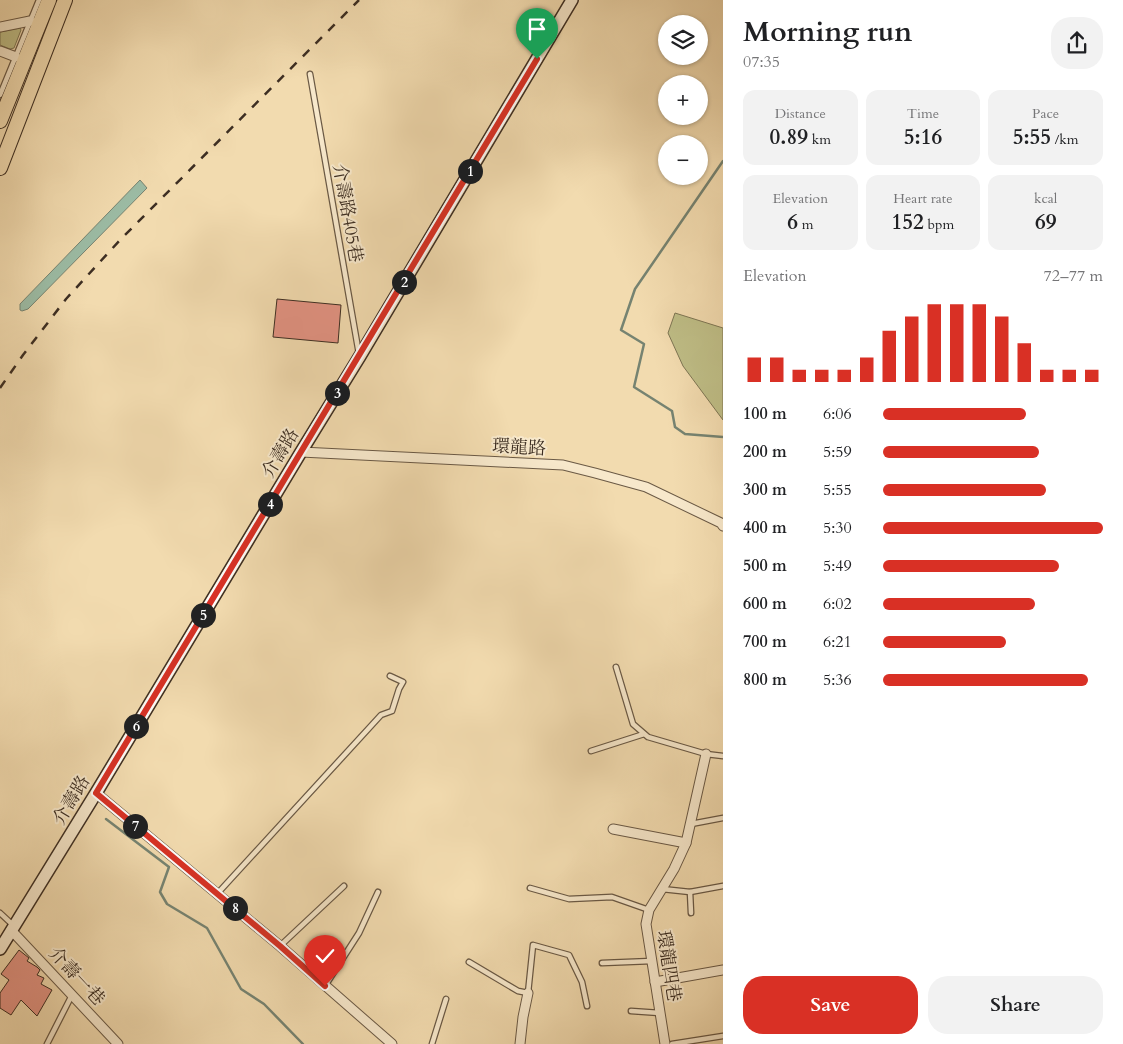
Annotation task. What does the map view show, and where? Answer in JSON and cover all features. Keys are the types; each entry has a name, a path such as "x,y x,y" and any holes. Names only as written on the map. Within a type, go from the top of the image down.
{"main road":[{"path":"0,121 49,0"},
{"path":"2,169 65,0"},
{"name":"介壽路","path":"0,949 360,356 572,0"}],"street":[{"path":"0,28 30,21"},
{"path":"0,51 16,57"},
{"name":"環龍路","path":"301,452 563,465 596,472 646,487 723,526"},
{"name":"環龍四巷","path":"665,1044 646,924 649,910 674,869 686,843 706,754"},
{"path":"96,793 280,946 392,1044"},
{"path":"612,829 686,843"},
{"name":"介壽一巷","path":"13,928 118,1044"},
{"path":"655,982 723,970"},
{"path":"520,1044 528,993"}],"lane":[{"path":"0,95 39,0"},
{"path":"2,169 69,0"},
{"name":"介壽路405巷","path":"310,74 360,356"},
{"path":"616,666 633,724 644,734 648,737 706,754 723,756"},
{"path":"217,894 381,715 392,711 403,682 390,676"},
{"path":"592,751 644,734"},
{"path":"690,824 723,818"},
{"path":"280,946 344,886"},
{"path":"662,889 690,892 723,886"},
{"path":"530,888 569,899 612,897 649,910"},
{"path":"325,986 359,933 378,892"},
{"path":"690,892 691,913"},
{"path":"0,913 13,928"},
{"path":"469,962 518,990 528,993 533,945 569,955 582,982 587,1006"},
{"path":"602,964 652,961"},
{"path":"47,1044 72,995"},
{"path":"432,1044 446,999"},
{"path":"631,1011 660,1013"},
{"path":"672,1044 723,1036"}],"shaded area":[{"path":"20,28 21,30 14,48 10,49 0,45 0,32"},
{"path":"140,180 147,188 28,309 20,310 20,304"},
{"path":"675,313 723,328 723,420 683,366 668,333"}],"building":[{"path":"277,299 341,305 338,343 273,337"},
{"path":"19,950 29,958 27,961 40,970 37,975 44,978 41,984 52,990 37,1016 21,1000 11,1015 0,1008 0,993 9,980 1,974"}],"waterway":[{"path":"723,161 635,289 621,330 644,344 634,387 672,411 675,427 685,434 723,437"},
{"path":"106,819 169,867 160,892 167,904 207,928 241,989 264,1004 303,1044"}],"railway":[{"path":"0,388 66,299 120,240 359,0"}],"route":[{"path":"325,986 280,946 96,793 537,59"}]}
